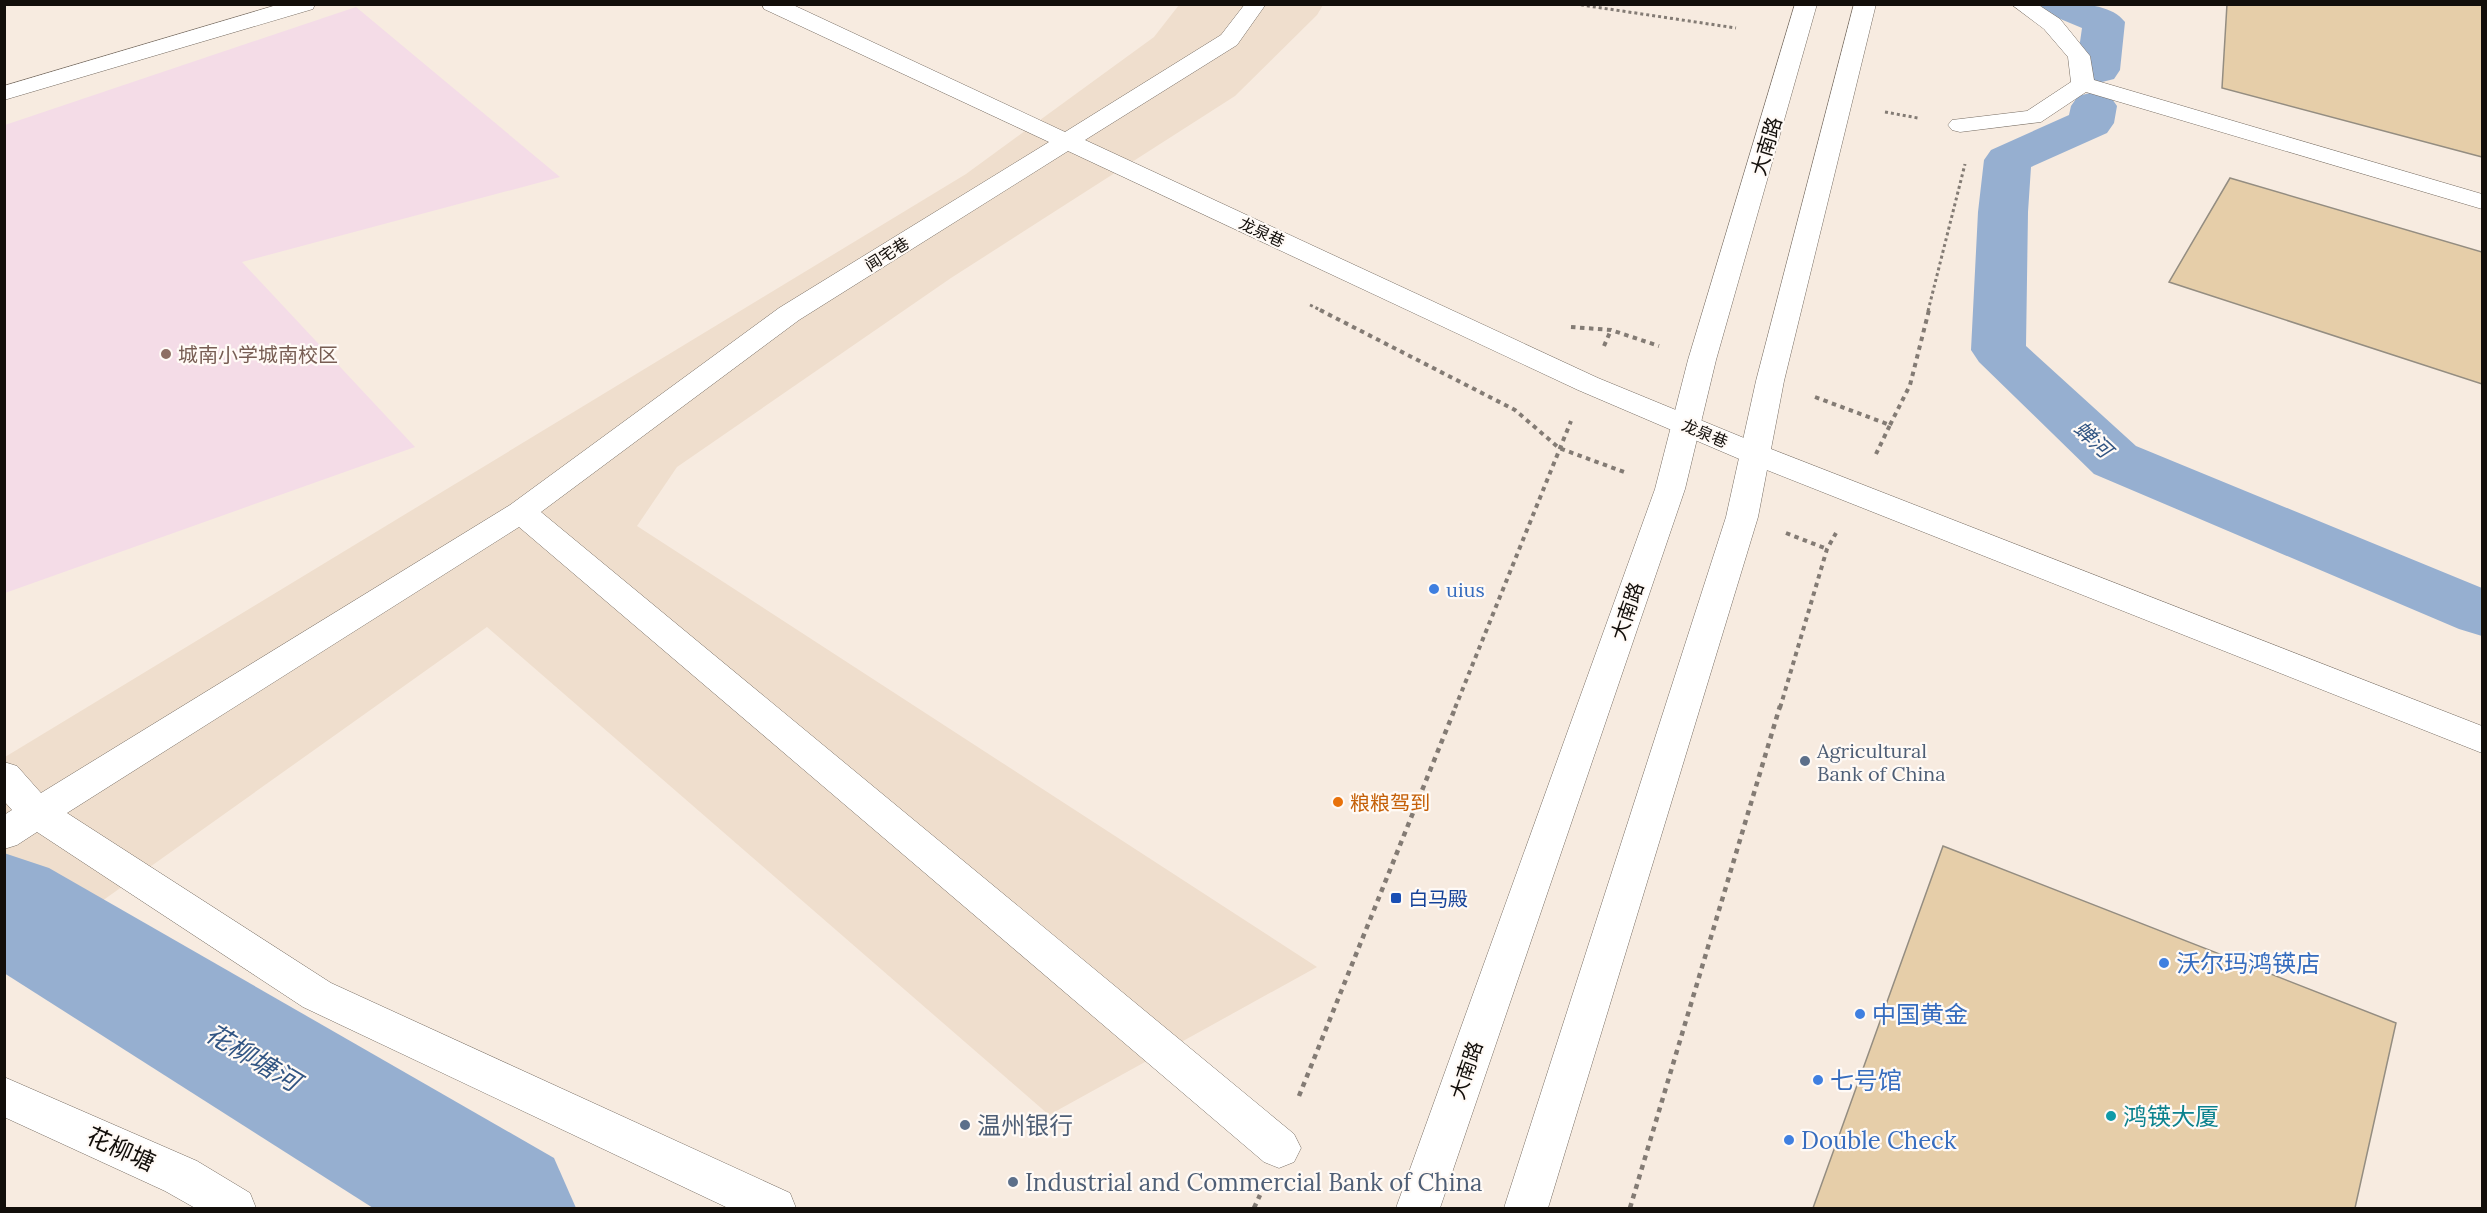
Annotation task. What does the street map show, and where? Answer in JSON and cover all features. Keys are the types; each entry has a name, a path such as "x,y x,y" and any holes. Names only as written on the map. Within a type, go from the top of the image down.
{"street":[{"path":"4,93 305,4"},
{"name":"龙泉巷","path":"772,4 1588,384 1755,454"},
{"name":"闻宅巷","path":"21,823 521,512 789,314 1229,40 1256,4"},
{"name":"大南路","path":"1418,1209 1670,489 1685,425 1806,4"},
{"path":"1526,1209 1742,517 1770,381 1865,4"},
{"path":"2021,4 2052,24 2079,56 2083,84"},
{"path":"1960,124 2033,117 2083,84 2482,202"},
{"path":"1755,454 2482,740"},
{"path":"521,512 1279,1148"},
{"path":"4,776 21,823 317,995 774,1209"},
{"name":"花柳塘","path":"4,1096 181,1176 234,1209"}],"path":[{"path":"1575,4 1736,28"},
{"path":"1840,103 1960,124 1967,153 1910,385 1890,425"},
{"path":"1254,1209 1559,448"},
{"path":"1629,1209 1827,549"}],"shaded area":[{"path":"1179,5 1323,5 1317,15 1235,96 951,278 677,467 637,526 1317,967 1049,1115 487,627 5,970 5,757 966,174 1154,37"},
{"name":"城南小学城南校区","path":"356,7 560,177 242,262 415,447 5,593 5,125"}],"building":[{"path":"2227,4 2482,4 2482,157 2222,88"},
{"path":"2230,178 2482,252 2482,384 2169,282"},
{"name":"鸿锳大厦","path":"1943,846 2396,1023 2355,1208 1813,1208"}],"waterway":[{"path":"2061,4 2104,22 2098,70"},
{"name":"蝉河","path":"2094,106 2091,123 2008,160 2003,212 1998,350 2115,460 2482,613"},
{"name":"花柳塘河","path":"4,906 502,1208"}],"place":[{"name":"城南小学城南校区","path":"166,354"},
{"name":"uius","path":"1434,589"},
{"name":"Agricultural Bank of China","path":"1805,761"},
{"name":"粮粮驾到","path":"1338,802"},
{"name":"白马殿","path":"1396,898"},
{"name":"沃尔玛鸿锳店","path":"2164,963"},
{"name":"中国黄金","path":"1860,1014"},
{"name":"七号馆","path":"1818,1080"},
{"name":"鸿锳大厦","path":"2111,1116"},
{"name":"温州银行","path":"965,1125"},
{"name":"Double Check","path":"1789,1140"},
{"name":"Industrial and Commercial Bank of China","path":"1013,1182"}]}
